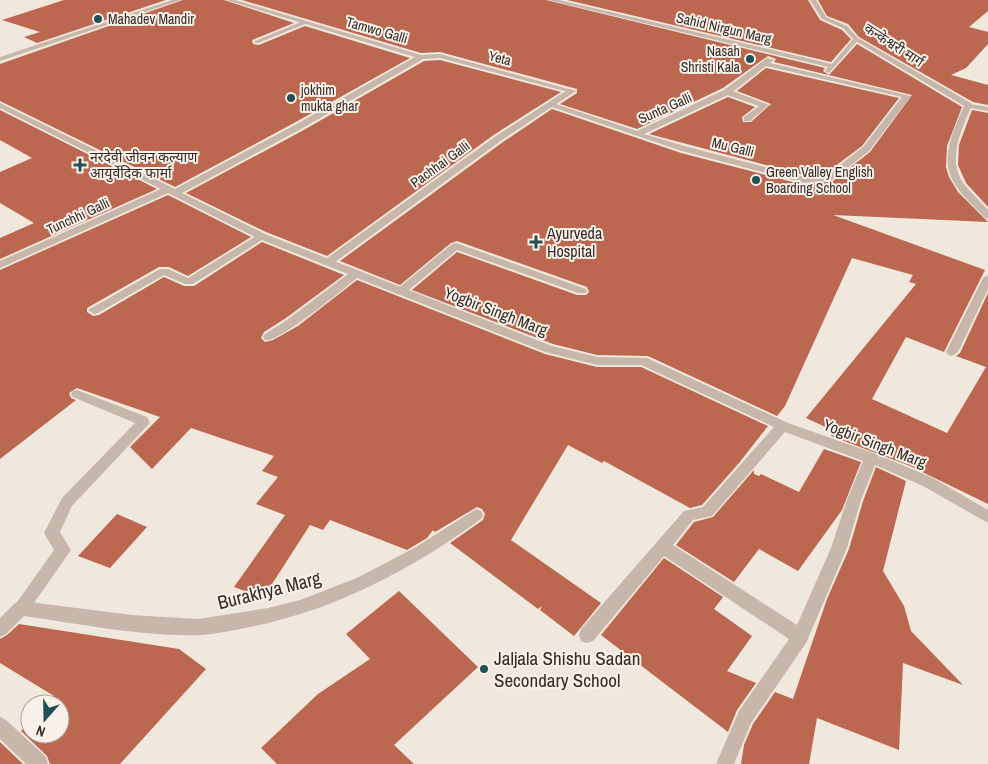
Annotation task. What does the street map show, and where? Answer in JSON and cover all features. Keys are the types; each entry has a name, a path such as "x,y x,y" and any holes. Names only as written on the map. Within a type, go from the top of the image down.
{"street":[{"path":"0,58 178,0"},
{"name":"Tamwo Galli","path":"229,0 421,57"},
{"name":"Sahid Nirgun Marg","path":"551,0 833,66"},
{"name":"कन्केश्वरी मार्ग","path":"813,0 824,18 845,28 856,39 968,105"},
{"path":"256,42 303,23"},
{"path":"765,64 824,76 856,39"},
{"name":"Sunta Galli","path":"550,105 637,134 727,92 778,53"},
{"name":"Yeta","path":"421,57 440,56 572,91"},
{"name":"Tamwo Galli","path":"170,191 298,127 421,57"},
{"name":"Mu Galli","path":"637,134 685,149 804,180 829,178 866,149 907,96 824,76"},
{"name":"Pachhai Galli","path":"327,263 499,138 572,91"},
{"path":"727,92 765,105 747,119"},
{"name":"Yogbir Singh Marg","path":"0,105 261,236 549,350 597,361 643,361 783,426 871,458 928,482 988,517"},
{"path":"988,108 968,105 952,147 952,168 958,183 988,216"},
{"name":"Tunchhi Galli","path":"0,266 170,191"},
{"path":"94,310 164,271 189,282 261,236"},
{"path":"400,292 456,246 582,291"},
{"path":"269,337 291,323 355,274"},
{"path":"952,352 988,278"},
{"path":"0,629 21,608 63,550 52,533 67,502 143,423 142,420 77,394"},
{"path":"587,635 689,515 707,512 783,426"},
{"path":"725,764 745,717 800,637 839,548 854,500 871,458"},
{"name":"Burakhya Marg","path":"21,608 101,619 200,627 250,620 291,610 342,592 390,570 443,540 476,515"},
{"path":"663,547 800,637"},
{"path":"0,726 39,764"}],"building":[{"path":"64,0 166,0 37,43 24,37 40,32 2,20"},
{"path":"183,0 224,0 294,23 252,40 253,44 259,45 305,26 410,58 175,187 0,101 0,64"},
{"path":"242,0 546,0 825,68 823,71 829,75 857,44 962,107 947,146 946,167 949,177 958,192 988,222 833,215 985,270 944,352 906,337 872,399 947,433 986,367 956,356 960,353 988,293 988,504 910,466 831,436 834,431 806,418 916,284 909,282 913,275 852,258 785,406 777,416 648,356 597,355 553,344 412,290 457,252 577,295 586,295 589,292 587,287 457,241 451,243 400,285 340,261 503,142 552,109 681,153 804,185 833,181 870,152 912,95 774,62 776,59 768,56 723,88 637,129 560,104 577,93 577,89 440,52 421,53"},
{"path":"567,0 808,0 820,20 842,30 851,39 831,62"},
{"path":"818,0 988,0 988,11 969,27 988,32 988,44 966,68 951,75 988,85 988,105 973,102 859,37 848,24 827,16"},
{"path":"440,60 561,92 495,134 327,256 266,232 186,193 302,131 424,61"},
{"path":"766,68 899,98 862,146 826,173 804,175 649,134 728,97 755,107 742,117 743,122 751,122 771,104 737,91"},
{"path":"0,110 157,189 0,259 0,238 34,223 0,203 0,172 32,158 0,140"},
{"path":"972,110 988,113 988,207 966,183 958,165 959,145"},
{"path":"168,195 251,237 188,276 169,267 159,267 87,308 87,312 93,316 99,315 164,277 184,286 194,286 262,242 344,275 264,332 261,338 265,342 273,340 298,326 357,280 545,354 597,367 641,367 768,426 702,505 690,508 604,461 602,463 568,445 511,540 601,603 574,636 540,610 542,606 538,609 450,543 483,520 485,514 482,509 477,507 435,532 433,530 427,538 407,550 330,520 323,530 310,525 263,598 234,587 285,515 256,504 278,477 262,471 274,456 191,428 152,469 130,447 160,417 77,388 69,393 71,398 76,400 0,459 0,270"},
{"path":"824,449 861,462 842,510 798,571 759,549 734,582 676,545 694,522 713,517 754,470 754,474 759,476 761,474 799,492"},
{"path":"876,467 906,481 883,571 904,606 911,631 963,685 903,663 899,750 817,718 809,764 741,764 744,745 753,724 775,692 793,699 827,599 849,549 863,501"},
{"path":"117,514 147,527 110,568 78,556"},
{"path":"664,558 723,597 714,609 752,636 727,671 756,683 737,710 728,732 601,635"},
{"path":"399,591 478,667 394,745 414,764 277,764 261,748 318,694 370,659 346,634"},
{"path":"19,624 179,649 206,669 120,764 50,764 47,756 35,744 70,744 70,694 51,694 0,663 0,639"},
{"path":"0,742 23,764 0,764"}],"place":[{"name":"Mahadev Mandir","path":"98,19"},
{"name":"Nasah Shristi Kala","path":"750,59"},
{"name":"jokhim mukta ghar","path":"291,98"},
{"name":"नरदेवी जीवन कल्याण आयुर्वेदिक फार्मा","path":"80,165"},
{"name":"Green Valley English Boarding School","path":"756,180"},
{"name":"Ayurveda Hospital","path":"536,242"},
{"name":"Jaljala Shishu Sadan Secondary School","path":"484,669"}]}
